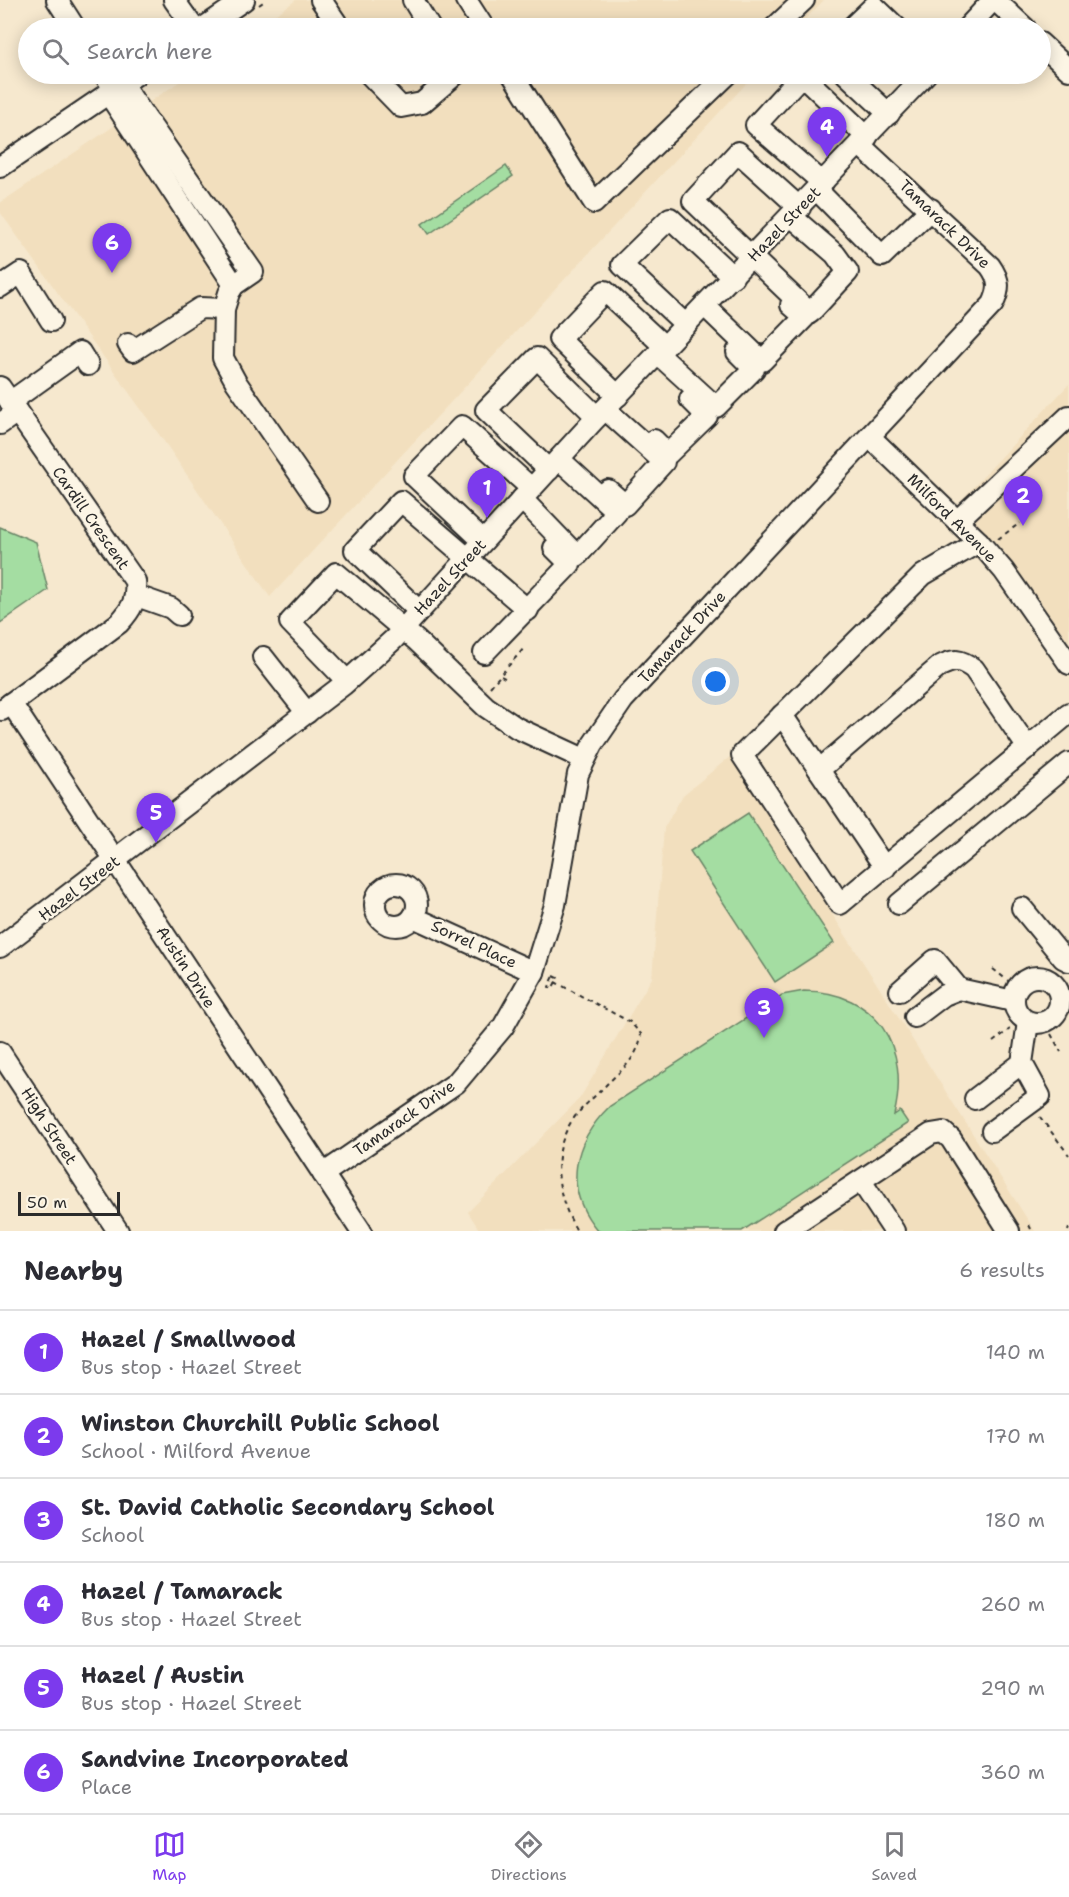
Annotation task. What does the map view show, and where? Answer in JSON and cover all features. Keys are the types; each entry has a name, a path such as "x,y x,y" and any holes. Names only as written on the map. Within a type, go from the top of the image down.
{"street":[{"path":"57,0 69,18"},
{"path":"174,0 187,18"},
{"path":"218,18 244,0"},
{"path":"321,0 333,18"},
{"path":"413,0 424,18"},
{"path":"466,0 478,18"},
{"path":"785,18 804,0"},
{"path":"977,18 994,0 1014,18"},
{"path":"861,18 874,6 887,18"},
{"path":"1051,53 1069,70"},
{"path":"0,167 116,84"},
{"path":"118,84 253,272 234,285 224,309 222,339 225,365 318,501"},
{"path":"118,84 234,285"},
{"path":"379,84 401,107 422,103 444,84"},
{"path":"518,84 594,203 718,84"},
{"name":"Tamarack Drive","path":"794,84 756,125 820,187"},
{"name":"Tamarack Drive","path":"323,1174 456,1083 503,1027 534,972 555,905 578,774 584,759 623,700 993,304 999,288 998,279 990,266 931,209 810,84"},
{"path":"857,84 889,114"},
{"name":"Hazel Street","path":"0,947 307,713 347,681 403,629 608,406 917,84"},
{"path":"796,212 738,152 693,201 743,266 805,317 762,361 622,265 670,218 743,266 810,313 848,272 796,212"},
{"path":"820,187 882,256 931,209"},
{"path":"0,287 21,273 51,321"},
{"path":"608,406 537,358 486,410 625,505 664,462 608,406 559,339 604,291 707,416 669,454 608,406"},
{"path":"128,344 133,351 201,308 224,309"},
{"path":"658,354 716,407 754,369 696,315"},
{"path":"0,424 9,400 80,352 88,365"},
{"name":"Cardill Crescent","path":"9,400 135,581 137,596"},
{"path":"958,520 1069,416"},
{"path":"483,541 414,476 462,426 522,498 577,556 617,512 558,460"},
{"name":"Milford Avenue","path":"870,437 980,542 1004,571 1069,664"},
{"path":"484,653 570,564 522,498"},
{"path":"419,610 355,550 401,501 528,610"},
{"path":"980,542 923,575 742,755 840,904 1069,713"},
{"path":"347,681 290,622 336,573 403,629 486,707 517,728 584,759"},
{"path":"6,707 119,623 132,608 137,596 171,608 179,615"},
{"path":"263,657 307,713"},
{"path":"819,770 940,666 953,660 962,660 974,669 1028,748"},
{"name":"Austin Drive","path":"6,707 115,860 360,1231"},
{"path":"783,715 885,868"},
{"path":"899,904 1069,763"},
{"path":"1022,908 1063,958 1069,961"},
{"name":"Sorrel Place","path":"413,917 534,972"},
{"path":"900,992 935,960 959,989"},
{"path":"915,1017 944,995 959,989 1013,992 1028,978 1042,977 1062,980 1058,1011 1046,1022 1022,1024"},
{"path":"992,1131 1040,1096 1022,1063 1022,1024 1013,992"},
{"name":"High Street","path":"0,1052 118,1231"},
{"path":"975,1099 1022,1063"},
{"path":"784,1231 931,1134 943,1132 951,1139 1009,1231"},
{"path":"861,1180 894,1231"}],"path":[{"path":"490,687 525,647"},
{"path":"500,675 507,680"},
{"path":"993,969 1013,992"},
{"path":"555,982 630,1022 640,1034 637,1053 571,1123 559,1155 558,1185 565,1212 577,1231"},
{"path":"993,1042 1022,1024"},
{"path":"1051,1034 1060,1052"},
{"path":"1039,1116 1069,1155"},
{"path":"1029,1226 1032,1231"}],"shaded area":[{"path":"296,0 824,0 807,18 271,18"},
{"path":"176,84 746,84 270,597 168,447 0,212 0,203"},
{"path":"1069,384 1069,642 999,546 956,506"},
{"path":"731,756 1035,1231 480,1231 468,1212 580,1098 652,978 664,828 683,795"}],"green space":[{"path":"506,166 513,176 429,234 422,224"},
{"path":"0,527 36,542 48,590 0,623"},
{"path":"748,813 834,943 775,982 690,851"},
{"path":"804,991 830,994 851,1001 869,1013 883,1028 892,1046 897,1067 898,1090 894,1115 900,1111 908,1123 742,1231 598,1231 579,1199 576,1182 580,1150 597,1120 610,1106 782,995"}],"place":[{"name":"Hazel / Tamarack","path":"827,157"},
{"name":"Sandvine Incorporated","path":"112,273"},
{"name":"Hazel / Smallwood","path":"487,518"},
{"name":"Winston Churchill Public School","path":"1023,526"},
{"name":"Hazel / Austin","path":"156,843"},
{"name":"St. David Catholic Secondary School","path":"764,1038"}]}
